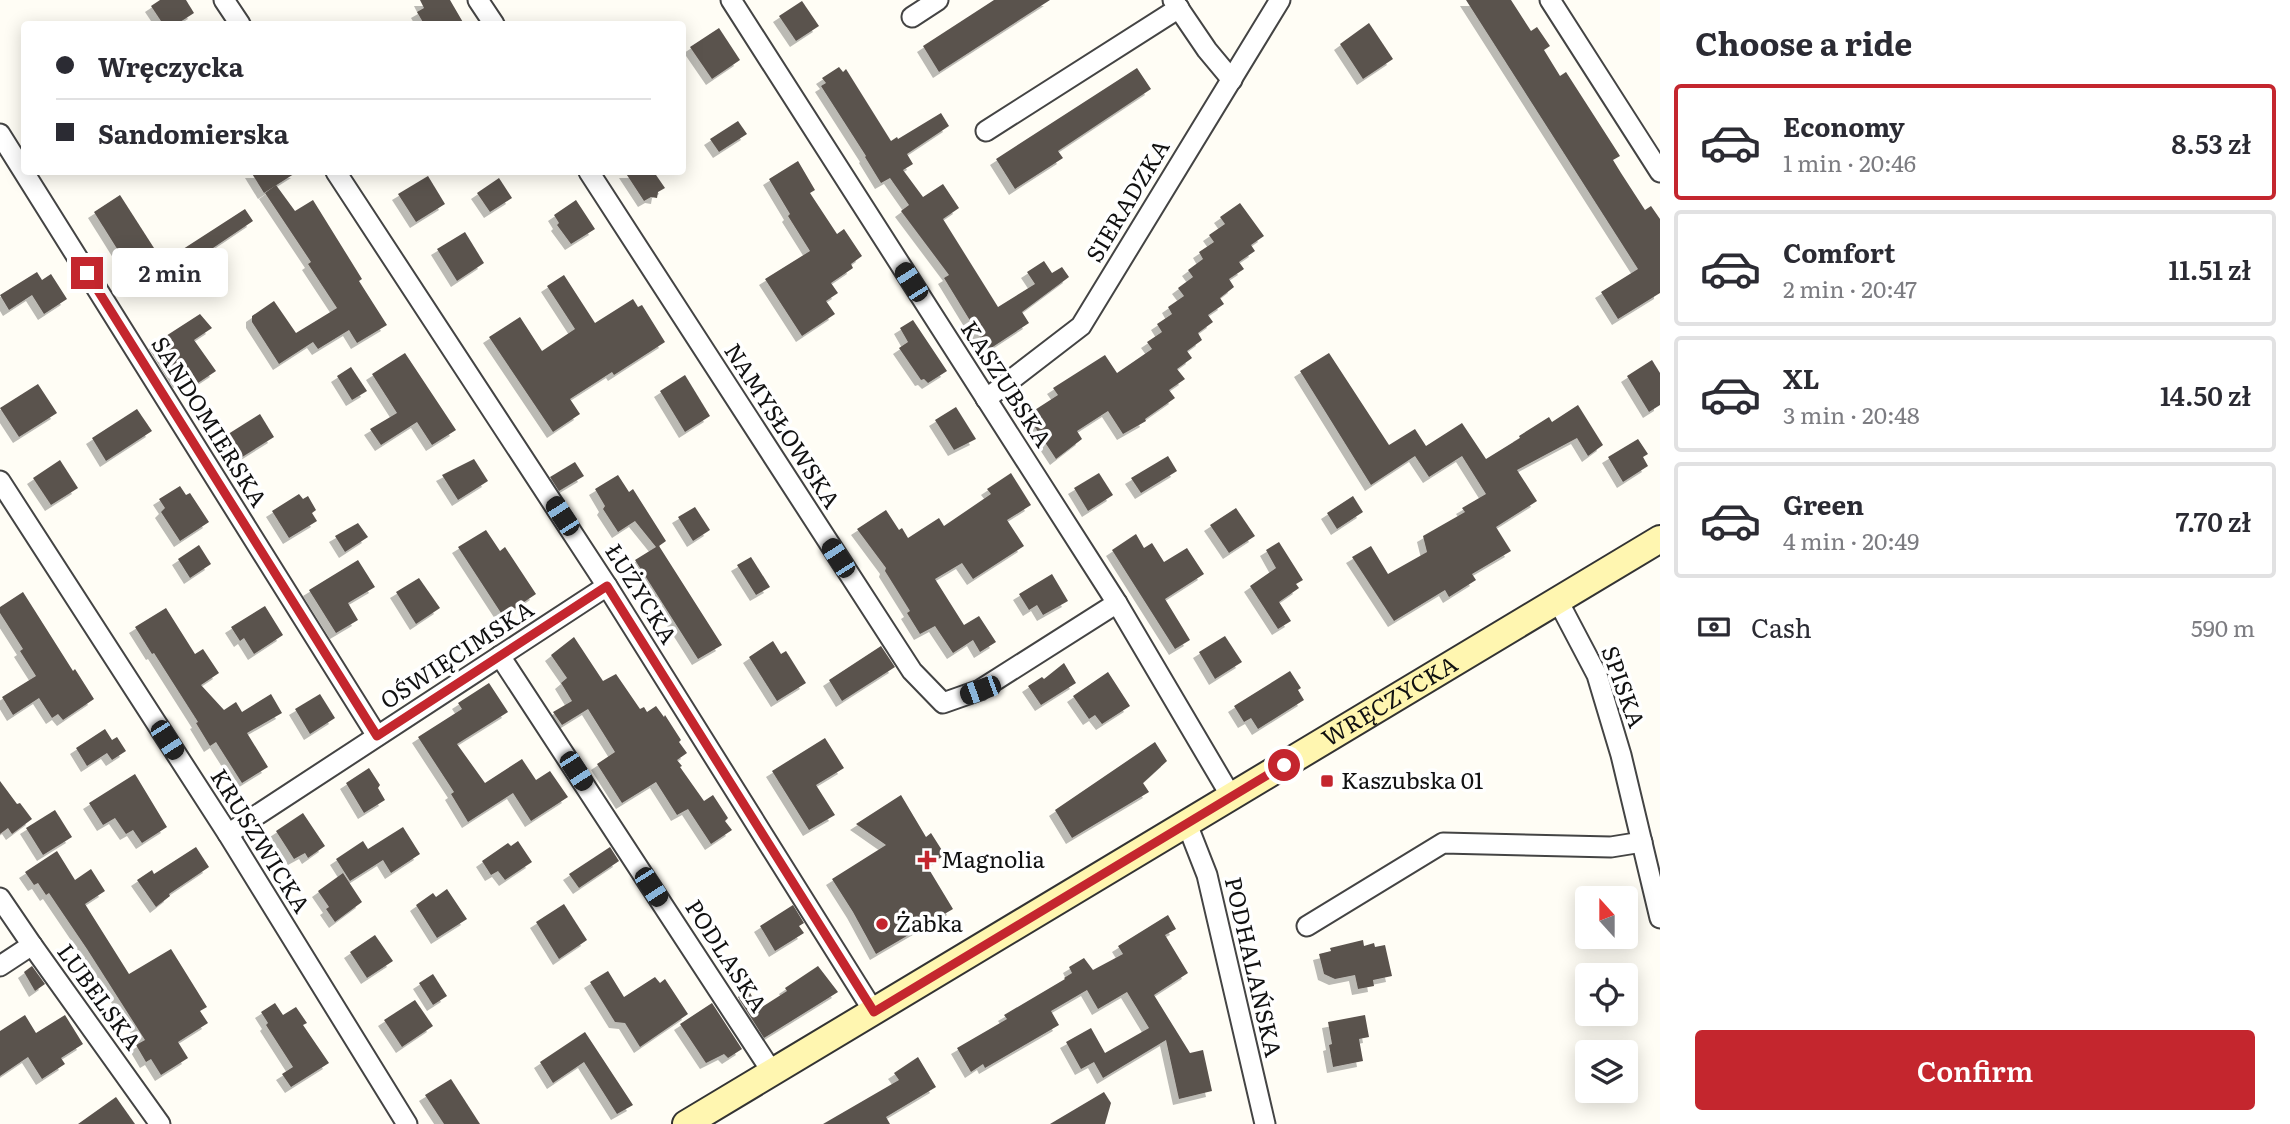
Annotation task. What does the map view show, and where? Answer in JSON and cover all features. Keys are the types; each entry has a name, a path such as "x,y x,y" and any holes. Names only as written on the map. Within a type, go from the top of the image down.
{"main road":[{"name":"WRĘCZYCKA","path":"686,1124 1660,539"}],"street":[{"path":"224,0 238,21"},
{"path":"478,0 492,21"},
{"name":"KASZUBSKA","path":"732,0 1117,603 1232,798"},
{"path":"912,17 938,0"},
{"name":"SIERADZKA","path":"986,399 1081,326 1280,0"},
{"path":"1550,0 1660,172"},
{"path":"986,131 1176,4 1206,50 1231,80"},
{"name":"SANDOMIERSKA","path":"0,134 21,168"},
{"name":"SANDOMIERSKA","path":"26,175 377,736"},
{"name":"ŁUŻYCKA","path":"338,175 607,586 874,1012"},
{"name":"NAMYSŁOWSKA","path":"591,175 912,671 943,703 980,690 1117,603"},
{"name":"KRUSZWICKA","path":"0,481 228,834 407,1124"},
{"name":"OŚWIĘCIMSKA","path":"228,834 607,586"},
{"name":"SPISKA","path":"1557,599 1597,675 1621,755 1660,918"},
{"name":"PODLASKA","path":"500,656 772,1072"},
{"name":"PODHALAŃSKA","path":"1187,824 1207,875 1265,1124"},
{"path":"1307,926 1443,843 1611,848 1642,842"},
{"name":"LUBELSKA","path":"0,898 160,1124"},
{"path":"0,966 32,945"}],"building":[{"path":"160,0 186,0 194,13 182,21 161,21 151,6"},
{"path":"420,0 450,0 462,21 422,21 417,12 424,8"},
{"path":"994,0 1050,0 939,72 923,46"},
{"path":"1466,0 1511,0 1531,31 1537,27 1550,46 1544,50 1560,76 1566,72 1620,156 1613,160 1621,173 1645,210 1651,206 1660,219 1660,293 1618,319 1601,292 1638,269"},
{"path":"802,1 819,26 796,41 779,16"},
{"path":"1369,23 1393,59 1363,79 1340,44"},
{"path":"719,28 740,60 712,79 690,47"},
{"path":"839,67 843,72 846,69 891,141 941,113 949,126 907,154 913,164 903,170 923,197 943,184 959,208 943,219 998,307 1035,284 1027,272 1044,261 1052,273 1062,267 1069,277 1022,312 1029,323 988,350 944,278 949,275 901,211 909,205 890,178 881,183 821,86 826,83 822,78"},
{"path":"1137,68 1151,89 1058,151 1063,158 1015,189 996,159"},
{"path":"738,121 747,134 719,152 710,139"},
{"path":"798,161 815,190 810,193 837,234 844,229 862,256 851,264 853,268 831,283 838,293 826,301 835,314 802,336 765,279 810,251 769,179"},
{"path":"253,175 292,175 264,193"},
{"path":"627,175 656,175 665,188 658,192 657,198 651,197 644,201"},
{"path":"428,176 445,204 416,222 398,194"},
{"path":"499,178 512,198 490,212 477,193"},
{"path":"276,185 295,211 313,200 387,325 357,343 349,330 318,349 313,342 279,364 252,322 252,316 274,301 296,333 337,308 308,264 311,262 265,193"},
{"path":"120,195 154,248 126,263 94,212"},
{"path":"576,200 595,229 571,244 557,225 559,223 554,215"},
{"path":"1240,203 1264,236 1251,245 1255,251 1239,262 1244,269 1229,279 1234,287 1220,298 1224,304 1208,315 1213,322 1198,333 1202,340 1187,351 1192,358 1177,369 1185,379 1169,390 1175,398 1145,419 1146,421 1123,434 1108,411 1077,431 1082,439 1056,459 1027,415 1058,395 1053,388 1105,355 1117,373 1152,349 1147,342 1162,332 1157,324 1172,314 1168,307 1184,296 1178,288 1193,277 1188,270 1203,259 1199,252 1214,242 1209,235 1225,224 1220,217"},
{"path":"245,209 253,221 213,248 220,258 195,274 180,251"},
{"path":"465,232 484,263 457,281 437,249"},
{"path":"37,272 42,280 51,274 67,299 44,314 32,295 9,310 0,295"},
{"path":"564,275 595,323 633,299 638,307 642,305 665,342 570,399 580,414 553,432 489,337 520,317 542,351 575,329 547,286"},
{"path":"200,314 212,328 194,340 216,371 198,383 192,374 179,382 155,343"},
{"path":"913,320 947,371 928,383 924,379 921,380 899,348 908,342 900,328"},
{"path":"405,353 456,430 432,445 417,422 381,445 370,429 397,413 372,374"},
{"path":"1329,353 1389,445 1415,429 1426,446 1462,423 1486,459 1549,417 1552,422 1578,405 1603,445 1588,456 1577,438 1517,470 1537,501 1496,527 1511,551 1472,574 1476,580 1449,597 1445,590 1394,621 1352,557 1371,546 1388,574 1427,552 1423,536 1465,512 1462,508 1486,494 1462,456 1429,477 1415,456 1371,485 1300,371"},
{"path":"1652,360 1660,373 1660,405 1649,412 1627,376"},
{"path":"351,367 367,391 352,400 337,376"},
{"path":"685,375 710,416 685,432 660,391"},
{"path":"38,384 57,413 19,437 0,408"},
{"path":"956,407 976,439 954,450 935,420"},
{"path":"137,409 152,431 106,461 92,438"},
{"path":"260,414 274,437 239,459 225,436"},
{"path":"1638,439 1648,454 1643,457 1648,466 1623,482 1608,457"},
{"path":"1168,456 1177,471 1141,493 1131,478"},
{"path":"474,459 488,481 458,500 442,475"},
{"path":"60,460 78,488 51,505 33,478"},
{"path":"575,462 584,476 559,491 550,477"},
{"path":"1011,473 1031,505 1007,520 1024,546 973,579 962,563 935,579 964,625 979,616 996,642 980,652 973,640 953,653 935,626 920,634 907,613 910,611 885,571 886,568 857,529 886,510 899,530 902,528 908,538 939,518 944,526 991,494 987,489"},
{"path":"1099,473 1113,495 1088,511 1074,488"},
{"path":"618,475 629,492 633,489 666,541 659,546 722,645 698,659 635,560 656,547 635,521 618,532 603,509 605,506 595,489"},
{"path":"180,486 186,495 190,493 209,522 180,541 161,512 165,508 159,499"},
{"path":"299,494 303,499 308,496 316,510 312,513 317,521 289,538 272,511"},
{"path":"1353,496 1363,512 1337,529 1327,513"},
{"path":"695,507 710,530 693,541 678,517"},
{"path":"1236,508 1255,536 1229,553 1210,525"},
{"path":"358,523 368,537 345,552 335,536"},
{"path":"486,530 500,551 505,547 536,594 503,616 458,547"},
{"path":"1136,534 1144,548 1152,543 1164,562 1187,548 1204,574 1165,599 1190,640 1175,649 1112,550"},
{"path":"1279,542 1303,580 1296,584 1299,588 1279,602 1291,621 1278,629 1250,586 1276,568 1266,550"},
{"path":"199,545 211,564 190,578 178,559"},
{"path":"751,557 770,587 756,595 737,565"},
{"path":"358,560 375,587 348,603 358,620 336,633 309,590"},
{"path":"1052,574 1068,601 1043,615 1037,605 1029,610 1019,594"},
{"path":"419,578 440,608 416,624 396,592"},
{"path":"23,592 94,699 63,720 58,714 52,718 39,698 13,715 2,697 36,676 20,651 23,649 0,613 0,607"},
{"path":"265,606 283,635 254,654 244,638 240,641 231,627"},
{"path":"166,608 195,654 203,649 219,673 201,685 224,710 236,702 242,712 271,694 282,713 247,733 268,767 242,783 216,742 210,746 196,723 198,722 135,627"},
{"path":"1225,636 1242,662 1215,679 1199,652"},
{"path":"574,637 603,681 616,674 640,709 644,707 647,712 656,706 664,717 665,715 687,753 677,760 682,766 680,767 704,801 713,795 728,818 725,821 732,830 711,844 688,809 677,815 656,782 622,803 597,764 615,752 588,709 562,725 553,712 572,701 561,683 567,678 551,655"},
{"path":"773,641 781,654 786,651 806,683 777,701 749,657"},
{"path":"881,646 895,667 842,701 829,680"},
{"path":"1064,663 1076,683 1041,705 1028,686 1042,677 1044,679"},
{"path":"1290,671 1301,688 1298,690 1304,700 1258,729 1251,718 1244,722 1234,706"},
{"path":"1108,672 1130,706 1102,724 1095,715 1089,719 1073,696"},
{"path":"489,683 508,712 457,744 485,783 522,759 536,780 550,771 568,797 531,821 513,793 468,822 451,794 454,792 418,737 462,709 458,703"},
{"path":"320,694 335,718 310,734 295,709"},
{"path":"105,729 112,740 117,737 126,751 112,760 107,753 87,766 76,748"},
{"path":"825,738 844,768 816,785 835,815 809,830 772,771"},
{"path":"1155,742 1167,761 1143,783 1149,792 1072,838 1055,810"},
{"path":"369,768 380,785 378,788 385,800 364,813 346,783"},
{"path":"135,774 167,827 142,843 133,830 126,834 115,818 103,825 89,803"},
{"path":"0,781 32,819 12,834 8,828 0,834"},
{"path":"901,795 926,837 931,833 945,855 927,866 953,909 876,954 832,879 886,845 856,824"},
{"path":"55,810 72,837 43,855 26,828"},
{"path":"303,813 325,846 308,858 305,853 294,859 276,831"},
{"path":"403,827 420,854 391,873 383,860 350,881 336,859 363,841 368,849"},
{"path":"518,841 532,862 505,880 498,871 491,875 482,861 508,843 511,846"},
{"path":"196,847 209,867 169,894 170,896 156,907 137,880 152,870 154,874"},
{"path":"610,847 619,861 579,888 569,874"},
{"path":"57,851 75,880 91,869 105,891 85,904 129,974 171,949 207,1007 200,1011 208,1023 178,1042 188,1058 161,1075 151,1059 146,1062 136,1045 145,1040 87,949 49,893 46,895 38,883 34,885 25,872"},
{"path":"343,873 362,902 335,922 318,891"},
{"path":"447,889 467,919 437,938 416,905 433,893 436,897"},
{"path":"564,904 587,940 559,959 536,922"},
{"path":"793,905 804,923 799,926 804,933 775,951 760,926"},
{"path":"1168,915 1176,929 1165,935 1188,973 1154,995 1190,1053 1203,1050 1212,1091 1179,1099 1166,1040 1103,1078 1094,1062 1081,1069 1066,1042 1091,1028 1105,1053 1149,1028 1127,992 1098,1009 1087,990 1051,1011 1059,1025 985,1068 983,1064 971,1072 957,1048 1007,1019 1004,1015 1065,979 1072,973 1069,967 1084,958 1093,970 1123,954 1118,946"},
{"path":"375,935 393,961 367,978 350,952"},
{"path":"1363,940 1364,946 1374,943 1375,947 1385,945 1392,976 1373,980 1374,986 1358,989 1355,975 1335,979 1324,974 1319,954 1331,951 1330,948"},
{"path":"32,966 45,984 35,991 24,972"},
{"path":"818,966 838,992 764,1038 738,997 749,991 759,1009"},
{"path":"608,971 624,997 655,977 660,983 665,979 688,1014 640,1047 625,1023 615,1022 590,982"},
{"path":"433,974 447,996 433,1005 419,983"},
{"path":"415,1000 433,1026 402,1047 384,1020"},
{"path":"275,1003 283,1015 296,1007 307,1023 303,1025 329,1063 291,1087 282,1074 293,1067 266,1025 268,1023 261,1012"},
{"path":"712,1003 742,1049 728,1058 724,1054 706,1063 680,1024"},
{"path":"25,1015 36,1033 65,1015 83,1044 61,1058 65,1064 42,1079 28,1057 0,1076 0,1031"},
{"path":"1365,1015 1369,1037 1359,1039 1363,1061 1333,1067 1328,1022"},
{"path":"585,1032 633,1105 617,1114 584,1062 553,1083 540,1062"},
{"path":"918,1057 936,1087 886,1117 890,1124 823,1124 899,1080 894,1073"},
{"path":"451,1079 480,1124 444,1124 425,1095"},
{"path":"1104,1092 1111,1103 1105,1124 1050,1124"},
{"path":"116,1097 135,1124 78,1124"}],"place":[{"name":"Kaszubska 01","path":"1327,781"},
{"name":"Magnolia","path":"927,860"},
{"name":"Żabka","path":"882,924"}],"route":[{"path":"87,273 377,736 607,586 874,1012 1284,765"}]}
